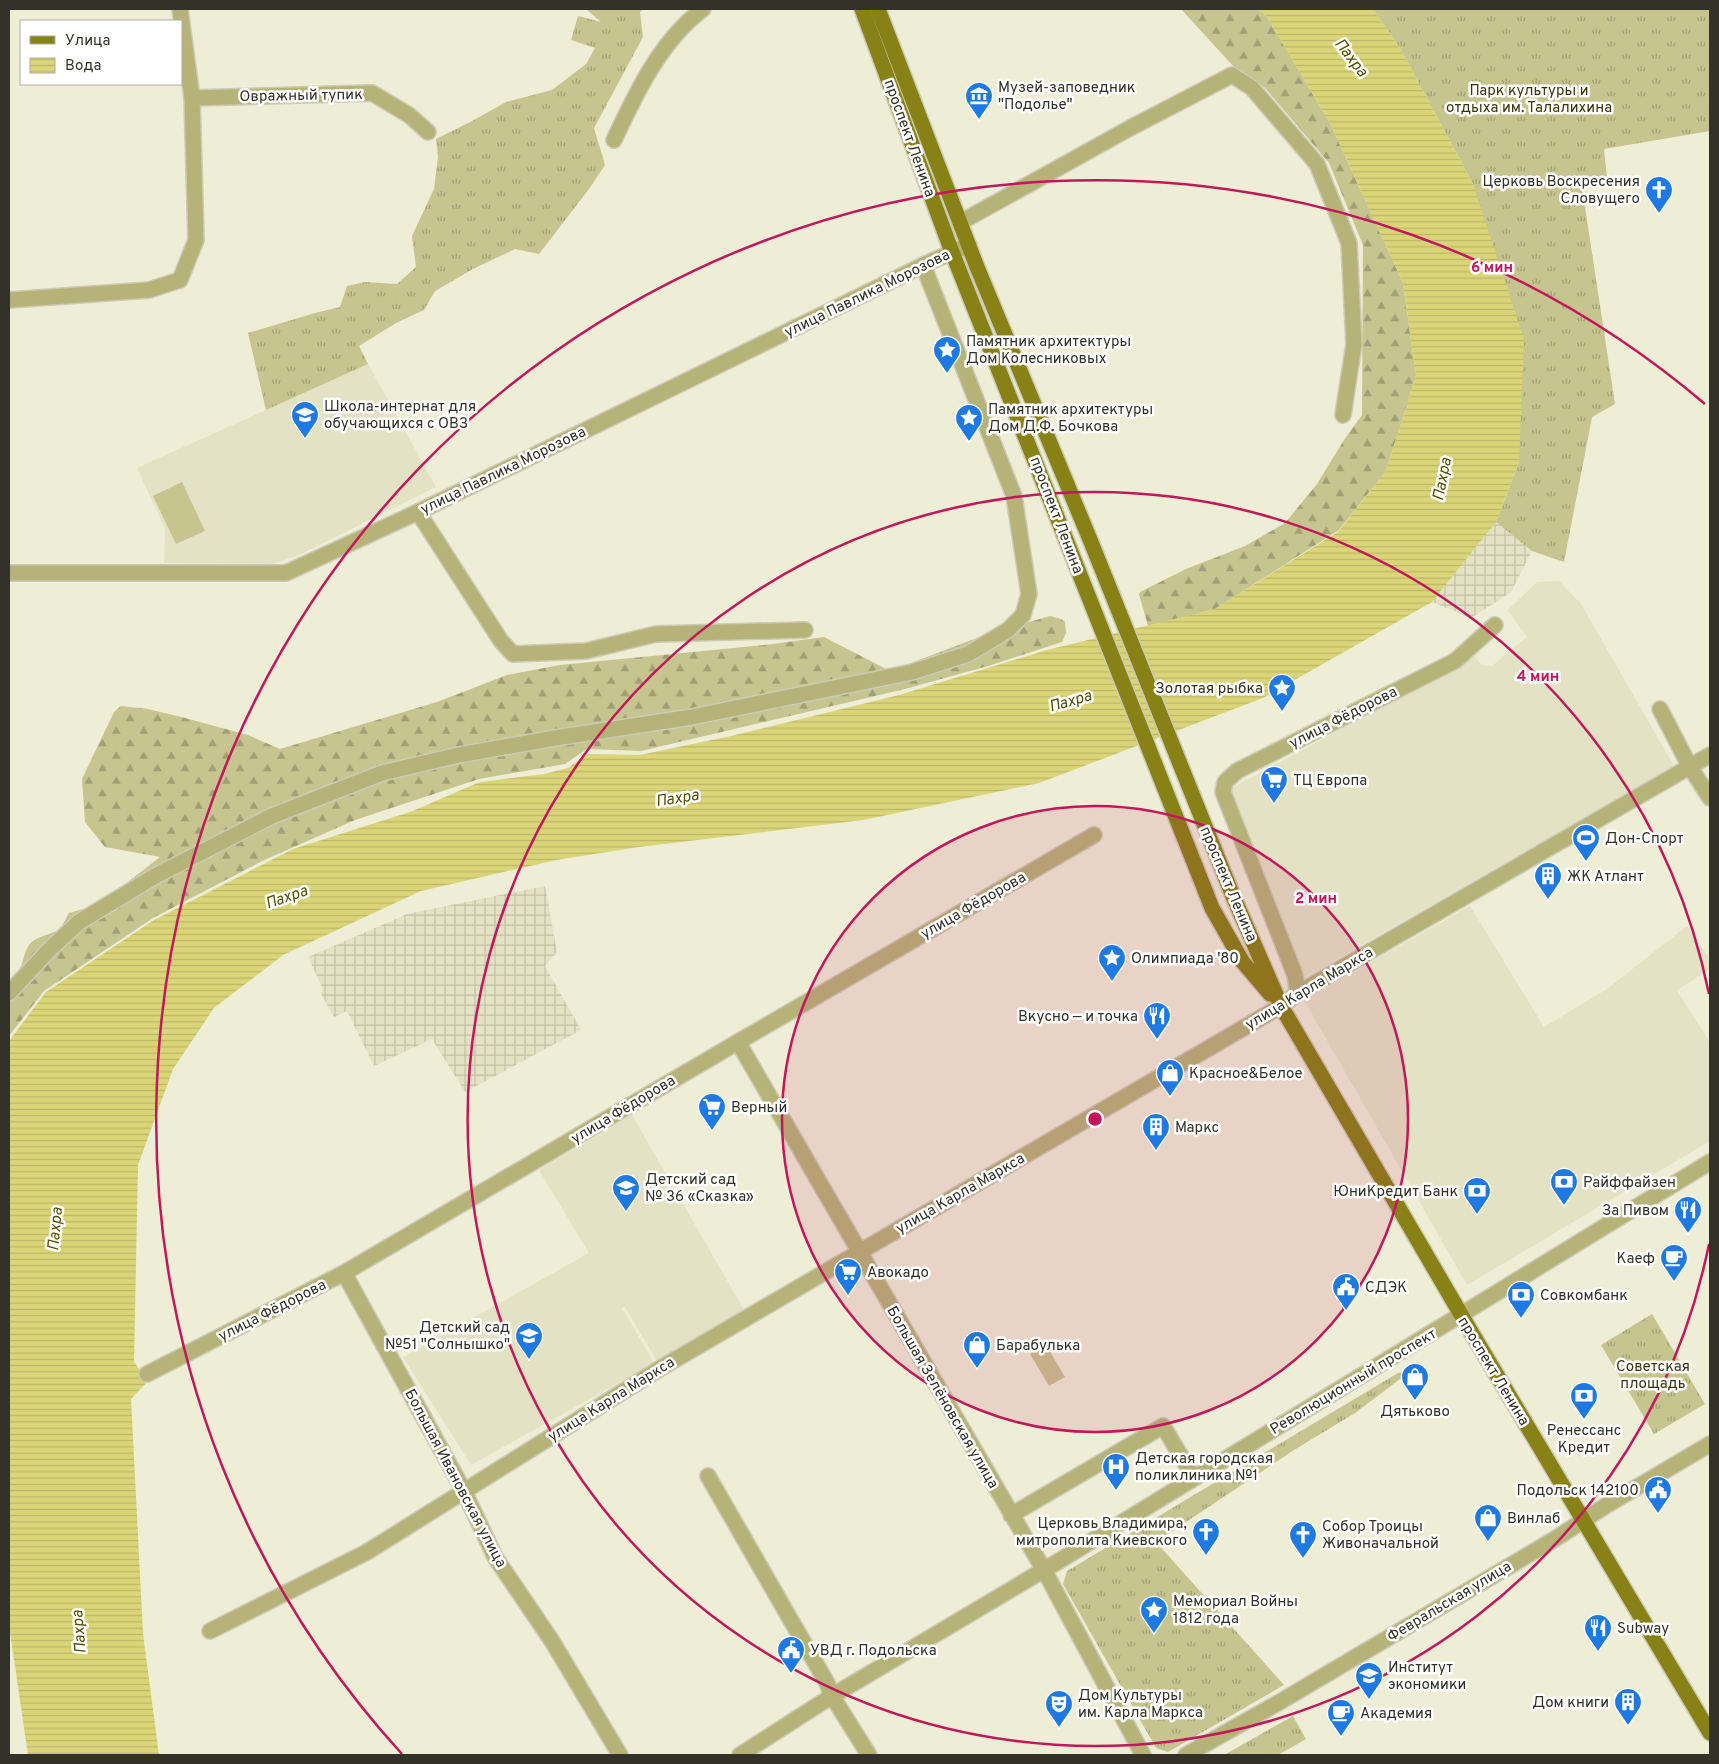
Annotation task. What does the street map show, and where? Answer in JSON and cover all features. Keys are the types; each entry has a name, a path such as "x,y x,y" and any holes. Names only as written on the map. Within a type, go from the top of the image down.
{"main road":[{"name":"проспект Ленина","path":"862,9 952,252 1212,908 1242,961 1281,1006"},
{"name":"проспект Ленина","path":"878,9 969,245 1233,896 1281,1006 1461,1315 1710,1733"}],"street":[{"path":"614,140 635,97 667,45 694,15 703,9"},
{"path":"9,300 149,290 180,280 196,240 192,98 182,24"},
{"path":"960,222 1130,128 1232,75 1252,88 1318,164 1349,243 1354,344 1343,415"},
{"name":"Овражный тупик","path":"192,98 372,93 409,115 428,132"},
{"name":"улица Павлика Морозова","path":"9,573 286,573 418,512 923,265 969,245"},
{"path":"9,993 49,950 79,922 150,880 272,816 382,773 458,755 692,717 912,672 968,654 1008,630 1023,615 1029,594 1014,496 923,265"},
{"path":"418,512 501,642 513,654 586,651 656,634 805,630"},
{"name":"улица Фёдорова","path":"1298,993 1295,975 1223,792 1225,782 1237,771 1455,661 1495,625"},
{"path":"1660,709 1690,767 1710,798"},
{"name":"улица Карла Маркса","path":"210,1631 366,1552 659,1369 1281,1006 1298,993 1710,755"},
{"name":"улица Фёдорова","path":"147,1374 344,1273 1094,835"},
{"name":"Большая Зелёновская улица","path":"738,1042 1044,1570 1143,1755"},
{"name":"Революционный проспект","path":"740,1755 832,1696 1044,1570 1710,1162"},
{"name":"Большая Ивановская улица","path":"344,1273 464,1491 495,1557 552,1641 620,1755"},
{"path":"1011,1515 1164,1426 1194,1478"},
{"name":"Февральская улица","path":"1186,1755 1278,1703 1710,1444"},
{"path":"708,1476 827,1682 832,1696 869,1755"}],"shaded area":[{"name":"Школа-интернат для обучающихся с ОВЗ","path":"368,364 436,487 301,554 272,564 164,563 165,528 137,468"},
{"path":"1496,522 1532,551 1511,592 1471,618 1432,602"},
{"path":"1559,581 1581,604 1674,766 1304,978 1230,789 1452,669 1474,655 1481,665 1492,666 1527,637 1508,610 1537,582"},
{"path":"545,886 557,952 545,966 581,1030 465,1092 432,1039 374,1066 347,1011 334,1017 321,994 323,989 308,957 407,914"},
{"path":"1470,906 1544,1027 1607,989 1687,926 1710,959 1710,969 1677,990 1710,1043 1710,1141 1467,1285 1304,1000"},
{"path":"632,1115 744,1310 657,1361 625,1307 622,1308 654,1363 471,1465 403,1357 589,1253 539,1170"}],"green space":[{"path":"586,9 643,9 640,12 643,37 594,128 605,165 539,254 515,249 473,269 435,291 424,310 396,323 359,346 368,364 266,410 248,333 340,307 347,286 365,282 397,284 416,267 412,236 434,189 438,157 436,139 506,102 552,90 586,64 595,48 571,40 578,16 601,22"},
{"path":"1181,9 1258,9 1267,17 1331,125 1403,283 1416,376 1386,471 1339,530 1215,609 1148,626 1140,592 1186,569 1245,546 1285,523 1317,484 1362,415 1363,245 1329,163 1265,88 1234,67"},
{"name":"Парк культуры и отдыха им. Талалихина","path":"1373,9 1710,9 1710,131 1604,149 1607,178 1581,181 1615,404 1592,417 1564,562 1532,551 1496,522 1519,462 1473,184 1400,48"},
{"path":"182,482 205,531 176,544 153,496"},
{"path":"1050,616 1065,622 1066,633 1062,642 988,666 905,689 641,751 587,749 565,764 479,779 355,820 262,861 153,918 44,991 9,1036 9,980 18,973 31,943 37,938 58,930 69,913 94,906 160,857 105,847 85,822 82,779 114,712 121,706 148,709 248,735 280,749 437,702 507,675 560,665 765,645 824,637 890,671 990,633"},
{"name":"Советская площадь","path":"1652,1314 1705,1404 1654,1434 1601,1345"},
{"path":"1046,1345 1065,1377 1049,1386 1030,1354"},
{"path":"1412,1370 1355,1413 1294,1450 1156,1542 1284,1685 1168,1752 1156,1748 1063,1584 1067,1571 1398,1373"},
{"path":"1293,1716 1306,1739 1278,1755 1224,1755"}],"water":[{"name":"Пахра","path":"1258,9 1373,9 1400,48 1473,184 1524,339 1519,462 1496,522 1432,602 1263,698 1039,783 863,820 639,847 556,860 421,891 283,955 214,1008 173,1069 138,1165 134,1362 148,1381 131,1399 143,1634 159,1755 28,1755 9,1625 9,1041 46,992 154,920 293,849 410,812 480,782 544,774 568,768 588,754 640,755 731,736 899,695 1047,650 1215,609 1338,532 1386,471 1416,376 1403,283 1331,125 1267,17"}],"place":[{"name":"Музей-заповедник \"Подолье\"","path":"979,120"},
{"name":"Церковь Воскресения Словущего","path":"1659,214"},
{"name":"Памятник архитектуры Дом Колесниковых","path":"947,374"},
{"name":"Школа-интернат для обучающихся с ОВЗ","path":"305,439"},
{"name":"Памятник архитектуры Дом Д.Ф. Бочкова","path":"969,442"},
{"name":"Золотая рыбка","path":"1282,712"},
{"name":"ТЦ Европа","path":"1274,804"},
{"name":"Дон-Спорт","path":"1586,862"},
{"name":"ЖК Атлант","path":"1548,900"},
{"name":"Олимпиада '80","path":"1112,982"},
{"name":"Вкусно — и точка","path":"1157,1040"},
{"name":"Красное&Белое","path":"1170,1097"},
{"name":"Верный","path":"712,1131"},
{"name":"Маркс","path":"1156,1151"},
{"name":"Райффайзен","path":"1564,1206"},
{"name":"Детский сад № 36 «Сказка»","path":"626,1212"},
{"name":"ЮниКредит Банк","path":"1477,1215"},
{"name":"За Пивом","path":"1688,1234"},
{"name":"Каеф","path":"1674,1282"},
{"name":"Авокадо","path":"848,1296"},
{"name":"СДЭК","path":"1346,1311"},
{"name":"Совкомбанк","path":"1521,1319"},
{"name":"Детский сад №51 \"Солнышко\"","path":"529,1360"},
{"name":"Барабулька","path":"977,1369"},
{"name":"Дятьково","path":"1415,1401"},
{"name":"Ренессанс Кредит","path":"1584,1420"},
{"name":"Детская городская поликлиника №1","path":"1116,1491"},
{"name":"Подольск 142100","path":"1658,1514"},
{"name":"Винлаб","path":"1488,1542"},
{"name":"Церковь Владимира, митрополита Киевского","path":"1206,1556"},
{"name":"Собор Троицы Живоначальной","path":"1303,1559"},
{"name":"Мемориал Войны 1812 года","path":"1154,1634"},
{"name":"Subway","path":"1598,1652"},
{"name":"УВД г. Подольска","path":"791,1674"},
{"name":"Институт экономики","path":"1369,1700"},
{"name":"Дом книги","path":"1628,1726"},
{"name":"Дом Культуры им. Карла Маркса","path":"1059,1728"},
{"name":"Академия","path":"1341,1737"}]}
